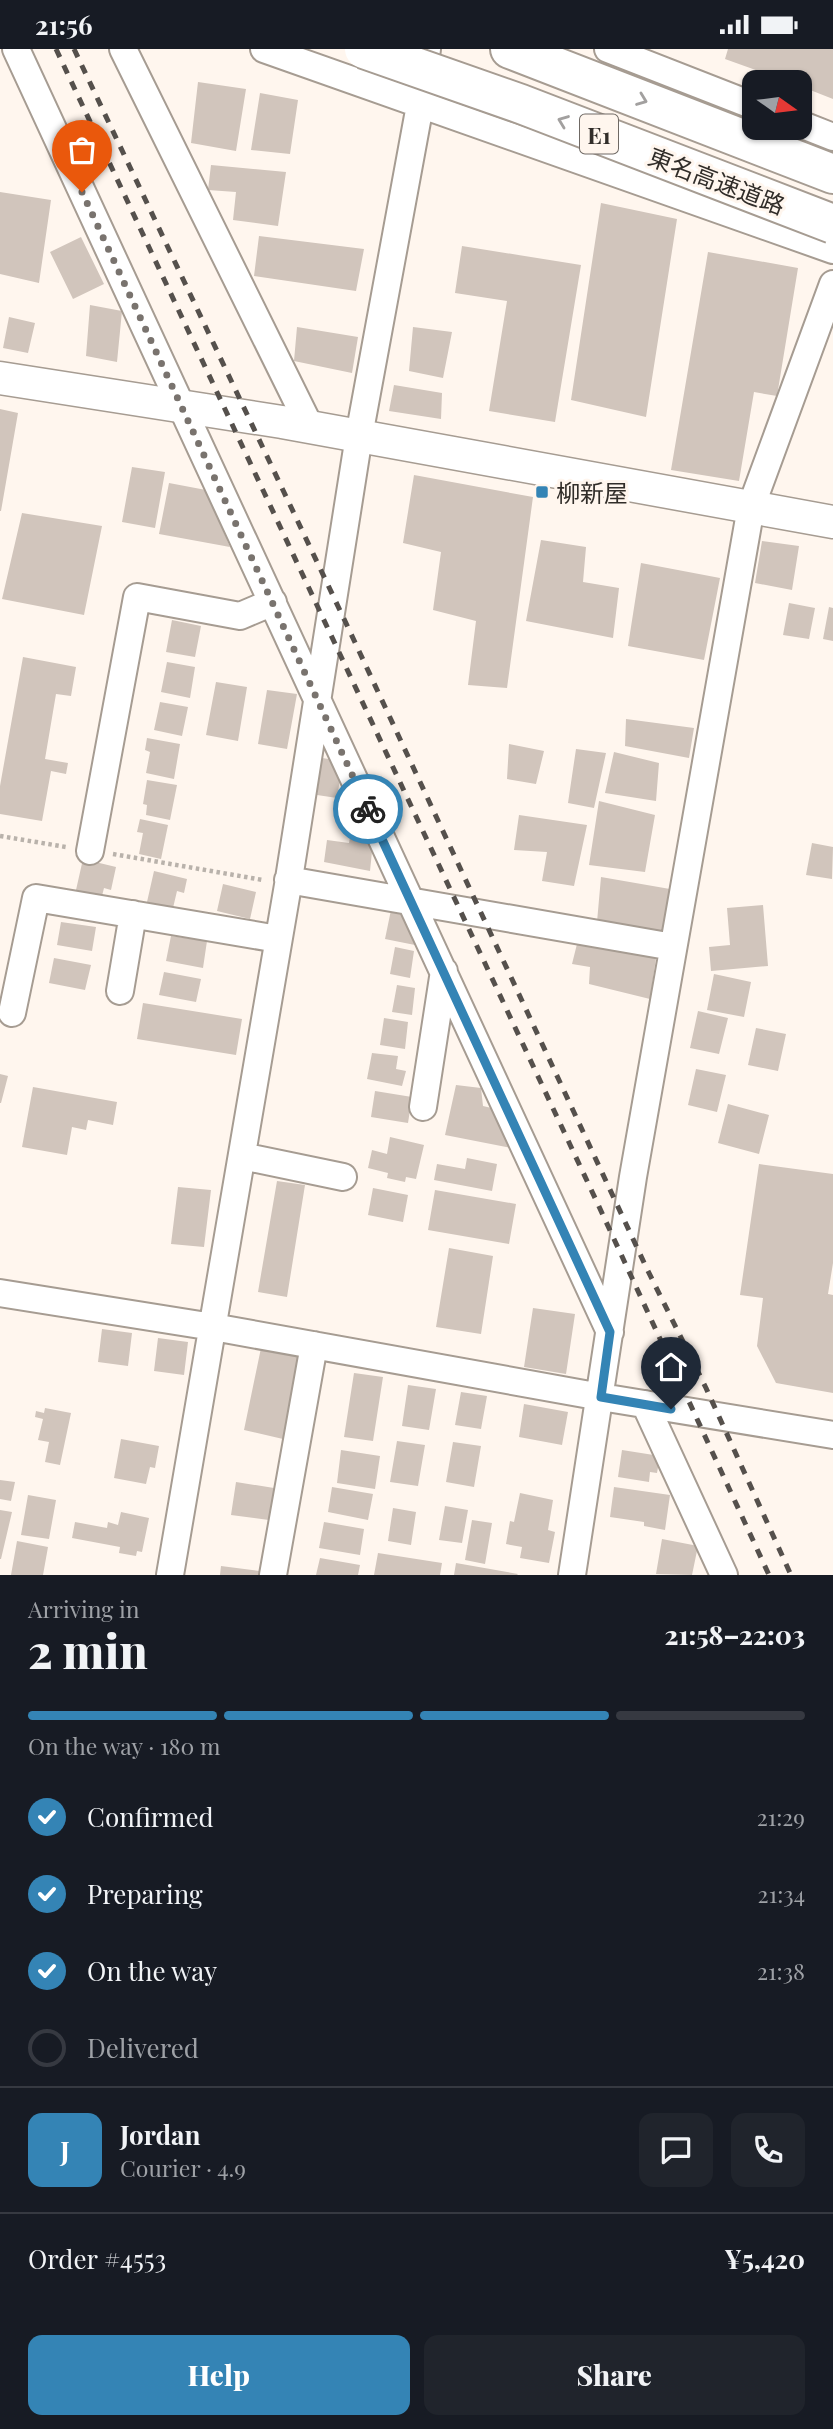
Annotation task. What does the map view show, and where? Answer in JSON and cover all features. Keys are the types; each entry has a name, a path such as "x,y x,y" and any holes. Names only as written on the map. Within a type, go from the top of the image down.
{"highway":[{"name":"東名高速道路","path":"364,49 521,104 833,224"},
{"name":"東名高速道路","path":"510,49 833,174"}],"street":[{"path":"16,49 610,1332"},
{"path":"123,49 310,427"},
{"path":"264,49 833,250"},
{"path":"170,1575 288,883 359,436 420,105 427,49"},
{"path":"608,49 742,101"},
{"path":"812,129 833,137"},
{"path":"572,1575 633,1177 751,507 833,284"},
{"path":"0,378 310,427 833,522"},
{"path":"90,851 137,597 240,616 273,602"},
{"path":"288,883 673,947"},
{"path":"12,1013 36,898 278,939"},
{"path":"120,991 133,914"},
{"path":"423,1107 444,971"},
{"path":"242,1156 343,1177"},
{"path":"0,1293 213,1327 601,1397 833,1435"},
{"path":"273,1575 314,1345"},
{"path":"645,1404 724,1575"}],"path":[{"path":"0,836 288,883"}],"building":[{"path":"728,49 833,49 833,99 812,91 812,70 756,70 725,59"},
{"path":"198,82 246,89 236,151 191,143"},
{"path":"260,93 298,100 290,154 251,150"},
{"path":"211,165 286,172 278,226 233,220 236,192 208,190"},
{"path":"0,192 51,200 39,283 0,274"},
{"path":"601,203 677,219 646,417 571,400"},
{"path":"259,236 364,249 356,291 254,276"},
{"path":"81,237 104,284 73,299 50,252"},
{"path":"462,246 581,265 555,422 489,411 507,301 455,293"},
{"path":"708,252 798,268 777,396 754,392 739,481 671,470"},
{"path":"90,305 122,311 117,362 86,356"},
{"path":"9,317 35,323 28,353 3,348"},
{"path":"297,327 358,337 352,373 294,361"},
{"path":"413,327 452,332 443,378 409,371"},
{"path":"394,385 442,393 441,419 389,411"},
{"path":"0,409 18,413 1,511 0,511"},
{"path":"132,467 165,472 155,528 122,522"},
{"path":"414,475 533,497 507,688 468,685 476,621 433,610 441,552 403,543"},
{"path":"169,483 206,490 230,547 159,534"},
{"path":"22,513 102,526 84,615 2,599"},
{"path":"541,540 586,547 583,582 619,588 613,638 526,621"},
{"path":"762,541 799,546 792,590 755,583"},
{"path":"641,563 720,578 704,660 628,646"},
{"path":"789,603 815,608 809,639 783,635"},
{"path":"829,607 833,608 833,641 823,639"},
{"path":"172,620 201,626 195,657 166,652"},
{"path":"23,657 76,667 71,696 56,694 45,759 68,763 66,774 51,771 42,821 0,814 0,786"},
{"path":"167,662 195,667 190,698 161,692"},
{"path":"216,682 247,687 238,741 206,735"},
{"path":"267,690 297,694 287,749 258,744"},
{"path":"160,702 188,707 182,736 154,730"},
{"path":"626,719 694,728 689,758 625,746"},
{"path":"147,738 180,744 174,779 146,773 150,752 145,750"},
{"path":"509,744 544,751 536,784 507,779"},
{"path":"576,749 606,753 594,808 568,803"},
{"path":"614,752 659,763 656,801 605,793"},
{"path":"322,758 343,761 337,798 317,795"},
{"path":"147,780 177,785 170,820 146,815 147,805 143,804"},
{"path":"599,801 655,815 645,872 589,865"},
{"path":"519,815 587,825 574,886 542,881 547,852 514,850"},
{"path":"140,819 168,825 161,859 139,854 143,833 137,832"},
{"path":"350,837 373,842 370,871 324,862 327,840 349,843"},
{"path":"812,843 833,847 832,879 806,875"},
{"path":"83,859 116,867 111,890 104,888 102,896 76,890"},
{"path":"154,871 187,879 184,893 177,891 173,908 147,902"},
{"path":"601,877 670,889 665,932 597,922"},
{"path":"223,884 256,892 250,919 217,911"},
{"path":"763,905 768,966 711,971 709,947 730,945 727,908"},
{"path":"391,910 412,915 418,928 415,945 385,939"},
{"path":"61,922 96,927 92,951 57,945"},
{"path":"171,936 207,941 203,968 166,961"},
{"path":"577,944 656,958 650,999 589,984 590,967 572,964"},
{"path":"395,947 414,951 410,978 390,974"},
{"path":"54,958 91,965 85,990 49,983"},
{"path":"164,972 201,979 196,1002 159,995"},
{"path":"714,974 751,982 744,1017 707,1010"},
{"path":"397,985 415,988 412,1015 392,1012"},
{"path":"143,1003 242,1019 236,1055 137,1039"},
{"path":"698,1011 728,1018 719,1054 690,1048"},
{"path":"384,1018 408,1022 405,1049 380,1045"},
{"path":"756,1028 786,1034 778,1071 748,1065"},
{"path":"372,1053 398,1056 396,1069 406,1071 402,1086 367,1079"},
{"path":"696,1069 726,1075 717,1112 688,1105"},
{"path":"0,1074 8,1076 1,1103 0,1103"},
{"path":"456,1085 481,1088 483,1106 504,1111 511,1148 445,1135"},
{"path":"33,1087 117,1102 113,1125 88,1120 86,1130 72,1127 67,1155 22,1147"},
{"path":"375,1091 412,1097 408,1123 371,1117"},
{"path":"728,1104 769,1115 759,1154 718,1143"},
{"path":"390,1137 424,1145 416,1179 406,1177 405,1182 387,1178 388,1173 368,1168 372,1150 387,1154"},
{"path":"467,1158 497,1164 492,1191 434,1180 437,1164 465,1169"},
{"path":"759,1164 833,1174 833,1263 828,1294 833,1295 833,1393 776,1383 757,1346 763,1298 740,1295"},
{"path":"277,1181 305,1185 287,1297 258,1292"},
{"path":"178,1187 211,1190 204,1247 171,1244"},
{"path":"373,1188 408,1195 403,1222 368,1215"},
{"path":"435,1190 516,1204 509,1244 428,1230"},
{"path":"449,1248 493,1256 481,1334 436,1327"},
{"path":"533,1308 575,1314 566,1374 524,1367"},
{"path":"102,1329 132,1333 128,1366 98,1362"},
{"path":"158,1338 188,1342 184,1375 154,1371"},
{"path":"261,1348 300,1356 283,1439 244,1430"},
{"path":"354,1373 383,1377 373,1441 344,1437"},
{"path":"408,1385 436,1389 429,1430 402,1426"},
{"path":"461,1392 487,1396 481,1429 455,1425"},
{"path":"524,1404 568,1412 562,1445 519,1437"},
{"path":"45,1408 71,1413 60,1465 45,1462 49,1442 38,1440 43,1419 35,1417 36,1411 44,1413"},
{"path":"121,1439 159,1446 155,1468 150,1467 146,1484 114,1478"},
{"path":"397,1441 425,1445 418,1486 390,1482"},
{"path":"453,1442 481,1446 474,1487 446,1482"},
{"path":"341,1450 380,1456 375,1489 337,1483"},
{"path":"622,1450 660,1456 657,1473 650,1472 649,1482 618,1477"},
{"path":"0,1480 15,1482 11,1501 0,1499"},
{"path":"236,1482 274,1488 269,1520 231,1515"},
{"path":"332,1487 373,1494 368,1520 328,1512"},
{"path":"614,1487 670,1495 665,1530 644,1526 644,1522 610,1517"},
{"path":"520,1493 553,1500 548,1530 555,1532 549,1563 520,1558 522,1547 506,1544 510,1521 514,1522"},
{"path":"28,1495 56,1500 49,1539 21,1535"},
{"path":"445,1506 468,1510 462,1543 439,1540"},
{"path":"393,1508 416,1512 411,1545 388,1541"},
{"path":"0,1510 12,1512 1,1559 0,1559"},
{"path":"121,1512 149,1518 142,1552 137,1551 136,1556 119,1553 120,1547 72,1538 75,1522 107,1528 108,1522 118,1525"},
{"path":"472,1520 492,1523 485,1564 465,1560"},
{"path":"324,1522 364,1529 360,1555 319,1548"},
{"path":"662,1539 698,1546 692,1575 656,1574"},
{"path":"17,1541 48,1547 43,1575 11,1575"},
{"path":"378,1553 442,1563 440,1575 374,1575"},
{"path":"320,1558 360,1565 358,1575 316,1575"},
{"path":"456,1563 518,1574 454,1575"},
{"path":"221,1566 259,1571 258,1575 220,1575"}],"railway":[{"path":"56,49 769,1575"},
{"path":"74,49 345,621 647,1269 706,1388 791,1575"}],"way so far":[{"path":"82,192 368,809"}],"place":[{"name":"柳新屋","path":"542,492"}],"route":[{"path":"368,809 610,1332 601,1397 671,1409"}]}
